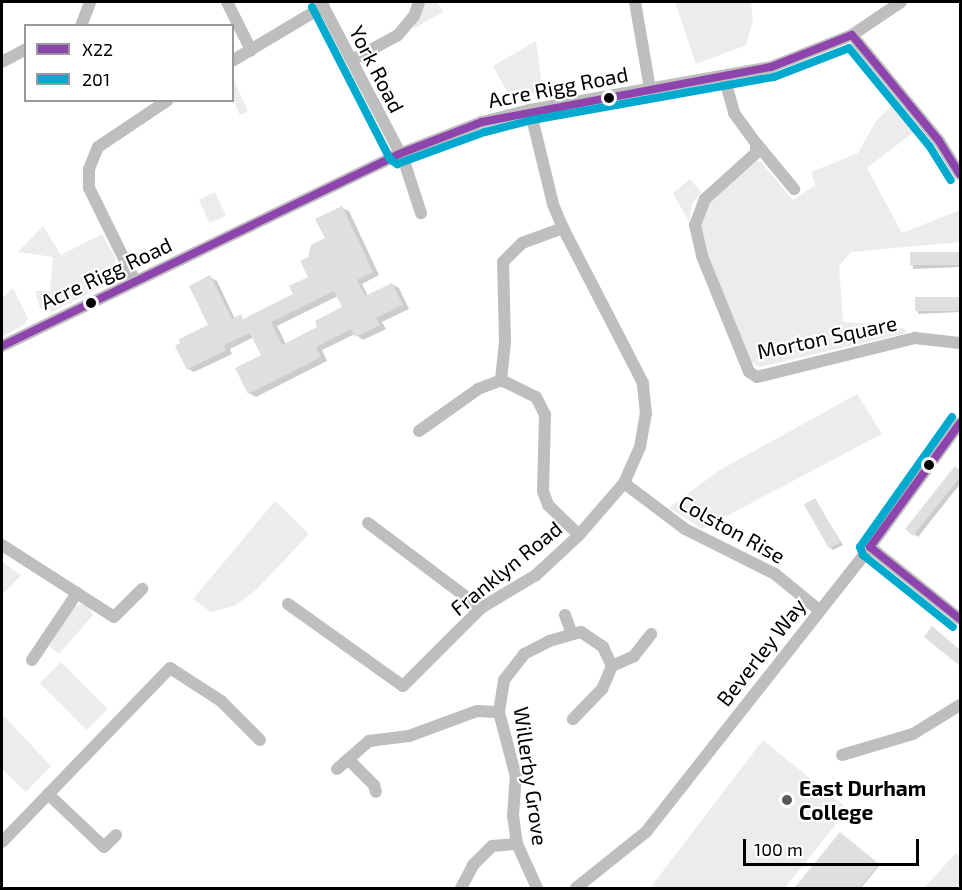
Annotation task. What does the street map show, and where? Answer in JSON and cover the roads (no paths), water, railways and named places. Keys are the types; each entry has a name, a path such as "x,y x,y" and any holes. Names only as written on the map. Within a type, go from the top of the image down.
{"street":[{"path":"82,24 90,2"},
{"path":"227,2 251,50"},
{"path":"352,60 398,35 414,16 418,2"},
{"path":"635,2 650,89"},
{"name":"Acre Rigg Road","path":"2,346 399,154 482,122 530,110 724,77 817,52 852,35 901,2"},
{"path":"234,61 322,4"},
{"name":"York Road","path":"322,4 399,154 420,213"},
{"path":"852,35 956,155 960,174"},
{"path":"2,62 24,50"},
{"path":"724,77 734,113 794,189"},
{"path":"135,281 89,188 89,169 98,147 165,102"},
{"name":"Franklyn Road","path":"288,604 403,686 481,608 536,575 579,535 624,483 640,447 646,414 643,383 563,228 553,204 530,110"},
{"name":"Morton Square","path":"756,143 756,153 705,199 695,225 702,256 749,372 757,377 915,338 960,343"},
{"path":"501,380 506,342 503,262 522,243 563,228"},
{"path":"420,431 478,389 501,380 536,397 544,415 543,491 548,504 579,535"},
{"name":"Beverley Way","path":"576,888 645,832 870,547 960,423"},
{"name":"Colston Rise","path":"624,483 685,530 775,574 819,610"},
{"path":"368,523 481,608"},
{"path":"2,545 114,617 142,589"},
{"path":"870,547 960,619"},
{"path":"32,660 76,593"},
{"path":"565,615 572,634 580,632 603,647 612,666"},
{"name":"Willerby Grove","path":"537,888 517,844 513,816 516,777 499,712 504,680 524,654 572,634"},
{"path":"573,719 602,689 612,666 634,656 651,634"},
{"path":"3,839 170,668 221,701 260,740"},
{"path":"842,755 913,734 960,705"},
{"path":"337,769 369,741 409,736 477,711 499,712"},
{"path":"348,759 374,785 376,792"},
{"path":"48,794 104,847 116,835"},
{"path":"461,888 472,865 492,846 517,844"}],"place":[{"name":"East Durham College","path":"787,800"}]}
